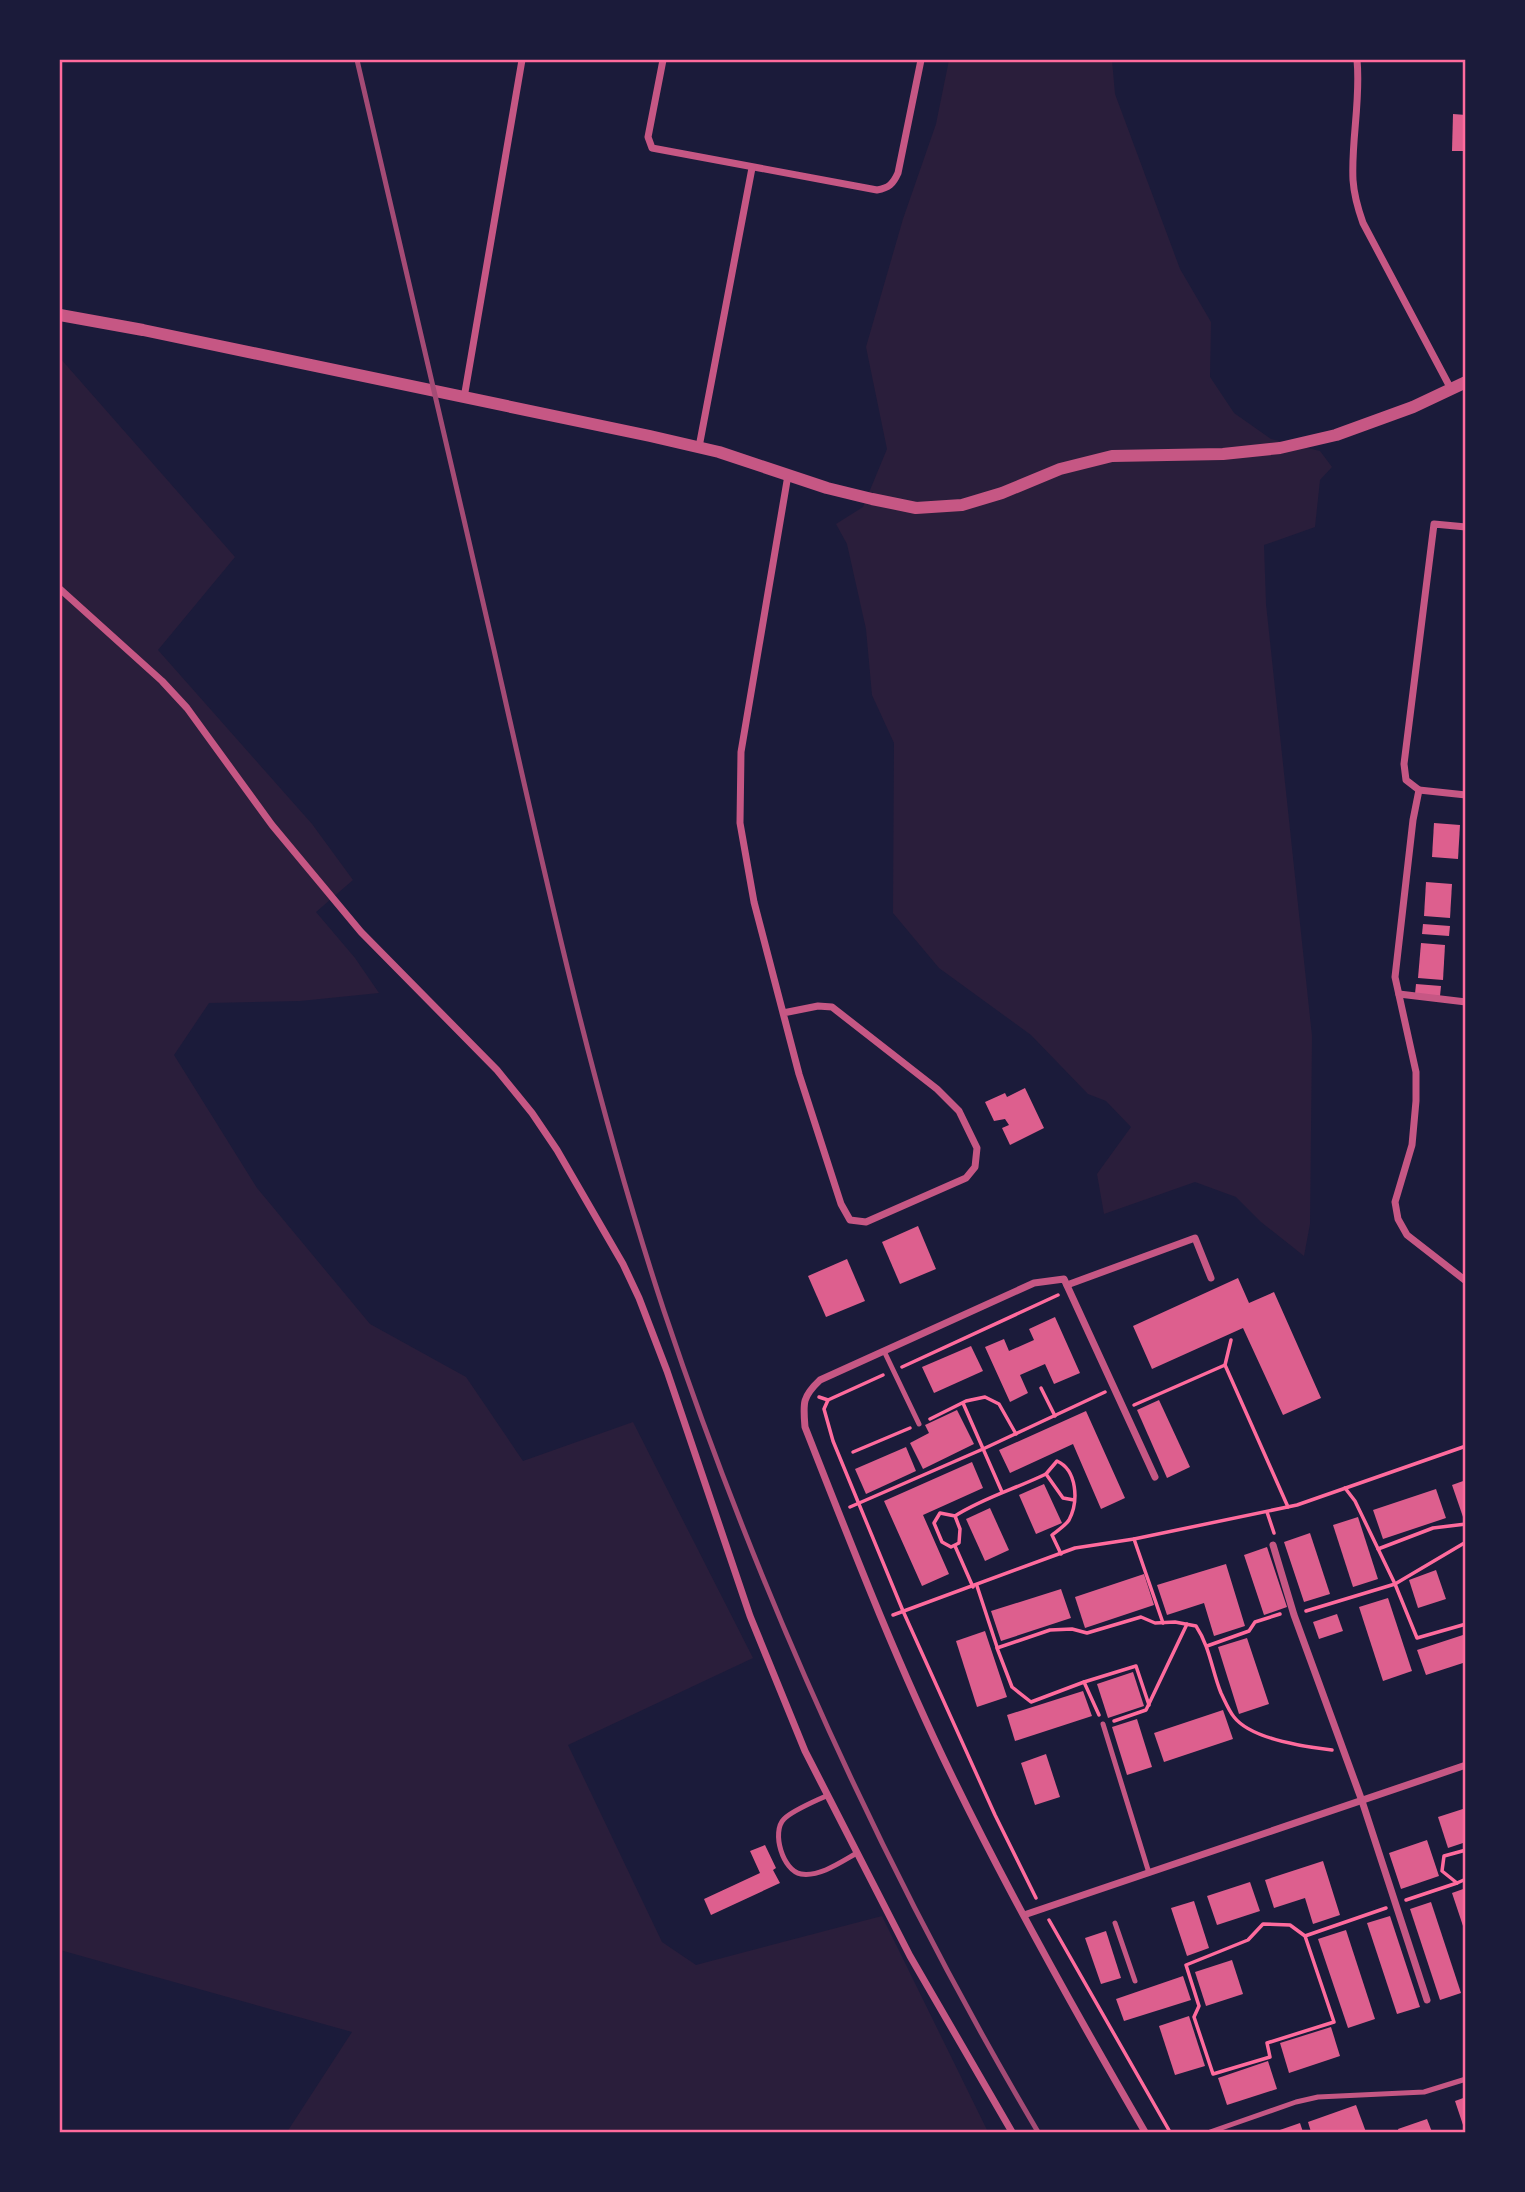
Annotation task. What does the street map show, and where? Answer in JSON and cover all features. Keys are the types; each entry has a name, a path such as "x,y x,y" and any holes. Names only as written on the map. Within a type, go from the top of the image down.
{"street":[{"path":"464,398 522,60"},
{"path":"663,60 649,144 658,149 864,190 886,188 898,173 921,60"},
{"path":"1357,60 1360,84 1353,178 1355,197 1363,223 1451,389"},
{"path":"699,447 752,168"},
{"path":"60,315 143,330 699,447 827,488 916,508 962,505 1002,493 1060,469 1112,456 1223,454 1280,448 1336,435 1413,407 1465,382"},
{"path":"783,1013 818,1006 832,1007 937,1089 960,1111 977,1148 975,1167 966,1178 866,1223 850,1220 841,1203 799,1074 783,1013 745,860 739,790 741,751 788,475"},
{"path":"1465,527 1434,524 1404,764 1406,780 1419,790 1465,794"},
{"path":"60,589 162,681 187,708 272,825 343,911 497,1070 532,1113 557,1150 623,1264 639,1298 667,1371 750,1616 805,1751 910,1956 1012,2133"},
{"path":"1419,790 1395,977 1416,1072 1416,1101 1412,1145 1395,1202 1398,1219 1407,1235 1465,1281"},
{"path":"1399,994 1465,1002"},
{"path":"1068,1288 1195,1238 1211,1278"},
{"path":"1145,2133 1024,1915 950,1774 881,1619 805,1427 803,1406 807,1392 820,1380 1034,1283 1064,1279 1155,1477"},
{"path":"1273,1545 1294,1612 1362,1801 1427,2000"},
{"path":"1024,1915 1465,1765"}],"lane":[{"path":"884,1351 919,1424"},
{"path":"1102,1724 1149,1873"},
{"path":"828,1794 784,1818 778,1829 782,1854 795,1872 803,1875 833,1866 857,1853"},
{"path":"1115,1923 1135,1981"},
{"path":"1210,2133 1296,2102 1318,2097 1424,2092 1465,2079"}],"path":[{"path":"1068,1288 828,1400 824,1409 834,1441 903,1611 995,1815 1042,1909 1056,1929 1170,2133"},
{"path":"1231,1340 1225,1365 1288,1507"},
{"path":"1124,1409 1225,1365"},
{"path":"1041,1388 1055,1416"},
{"path":"838,1511 983,1449 1114,1388"},
{"path":"807,1392 828,1400"},
{"path":"853,1452 963,1403 985,1397 999,1404 1016,1434"},
{"path":"963,1403 1002,1492"},
{"path":"881,1619 1075,1548 1134,1539 1288,1507 1465,1446"},
{"path":"955,1516 960,1529 960,1543 951,1547 942,1542 934,1523 940,1513 955,1516 989,1496 1046,1474 1057,1461 1065,1464 1072,1474 1074,1500 1069,1521 1052,1535 1061,1554"},
{"path":"1046,1474 1062,1498 1074,1500"},
{"path":"1345,1488 1395,1584 1417,1638 1465,1624"},
{"path":"1267,1511 1278,1542 1273,1545"},
{"path":"1378,1549 1433,1528 1465,1524"},
{"path":"1134,1539 1163,1623"},
{"path":"1207,1646 1248,1631 1255,1622 1395,1584 1465,1542"},
{"path":"955,1546 975,1586 1013,1687 1031,1702 1084,1682 1136,1667 1149,1705"},
{"path":"997,1648 1049,1630 1072,1629 1087,1633 1141,1617 1155,1623 1196,1626 1207,1646 1221,1693 1235,1719 1254,1731 1298,1746 1344,1752"},
{"path":"1084,1682 1102,1724 1146,1710 1186,1624"},
{"path":"1457,1883 1442,1871 1444,1856 1465,1850"},
{"path":"1305,1936 1465,1880"},
{"path":"1181,1964 1186,1965 1248,1940 1263,1924 1290,1925 1305,1936 1334,2022 1267,2043 1270,2057 1213,2074 1194,2017 1199,2006 1186,1965"}],"shaded area":[{"path":"949,60 1112,60 1115,94 1180,269 1211,322 1210,377 1234,413 1271,439 1320,451 1332,467 1320,480 1315,527 1264,545 1266,604 1312,1036 1310,1224 1304,1256 1261,1222 1236,1197 1195,1182 1104,1214 1097,1174 1131,1127 1106,1101 1088,1094 1031,1035 939,968 893,913 894,743 872,695 866,629 847,544 836,524 863,507 887,449 866,347 903,219 936,124"},
{"path":"60,358 235,557 158,650 312,824 353,880 316,912 355,958 379,993 300,1001 209,1003 174,1055 257,1188 370,1324 466,1377 523,1461 633,1422 753,1658 568,1745 662,1942 696,1965 882,1916 988,2132 287,2132 352,2032 60,1950"}],"building":[{"path":"1453,114 1466,115 1466,151 1452,151"},
{"path":"1434,823 1460,825 1458,859 1432,857"},
{"path":"1426,882 1452,884 1450,918 1424,916"},
{"path":"1423,924 1450,926 1449,936 1422,934"},
{"path":"1421,943 1445,945 1443,980 1418,978"},
{"path":"1416,984 1441,986 1440,996 1415,994"},
{"path":"1025,1088 1044,1128 1010,1145 1002,1128 1009,1125 1005,1119 994,1121 985,1102 1005,1093 1007,1097"},
{"path":"918,1226 936,1269 900,1284 882,1242"},
{"path":"847,1259 865,1301 826,1317 808,1276"},
{"path":"1238,1278 1249,1303 1274,1292 1321,1398 1283,1415 1243,1328 1152,1369 1133,1326"},
{"path":"1055,1317 1080,1373 1054,1384 1045,1364 1020,1375 1028,1393 1010,1402 985,1347 1004,1339 1009,1351 1034,1340 1029,1329"},
{"path":"971,1346 983,1371 934,1393 922,1367"},
{"path":"1159,1400 1190,1467 1167,1478 1137,1410"},
{"path":"957,1410 974,1444 923,1469 910,1443 929,1433 925,1425"},
{"path":"1086,1411 1125,1498 1101,1509 1073,1444 1010,1473 999,1450"},
{"path":"906,1447 916,1471 866,1494 855,1469"},
{"path":"972,1462 983,1488 923,1515 949,1574 922,1586 884,1501"},
{"path":"1466,1480 1466,1516 1463,1517 1452,1485"},
{"path":"1044,1484 1062,1523 1036,1534 1019,1495"},
{"path":"1436,1489 1446,1518 1383,1539 1373,1510"},
{"path":"990,1508 1009,1550 985,1561 966,1519"},
{"path":"1358,1517 1378,1579 1353,1587 1333,1525"},
{"path":"1310,1533 1330,1594 1304,1602 1284,1542"},
{"path":"1267,1547 1287,1607 1264,1615 1244,1555"},
{"path":"1226,1564 1245,1626 1214,1636 1204,1603 1167,1615 1157,1585"},
{"path":"1436,1570 1446,1599 1418,1608 1409,1580"},
{"path":"1144,1574 1154,1605 1085,1628 1075,1597"},
{"path":"1061,1589 1071,1618 1001,1641 991,1611"},
{"path":"1388,1598 1412,1671 1383,1681 1359,1607"},
{"path":"1337,1614 1343,1631 1319,1639 1313,1622"},
{"path":"985,1631 1007,1697 977,1707 956,1641"},
{"path":"1466,1634 1466,1662 1426,1675 1417,1650"},
{"path":"1247,1638 1269,1704 1239,1714 1218,1647"},
{"path":"1133,1672 1144,1706 1108,1718 1097,1684"},
{"path":"1083,1691 1092,1716 1015,1741 1007,1715"},
{"path":"1223,1710 1233,1739 1164,1762 1154,1733"},
{"path":"1137,1719 1152,1767 1127,1775 1112,1727"},
{"path":"1046,1754 1060,1797 1035,1805 1021,1763"},
{"path":"1466,1808 1466,1842 1448,1848 1438,1817"},
{"path":"1427,1840 1439,1876 1401,1889 1389,1853"},
{"path":"765,1845 780,1883 711,1915 704,1899 760,1873 750,1851"},
{"path":"1323,1861 1340,1915 1313,1924 1305,1898 1274,1908 1265,1880"},
{"path":"1250,1882 1260,1911 1217,1925 1207,1896"},
{"path":"1466,1888 1466,1932 1465,1932 1452,1893"},
{"path":"1194,1901 1209,1948 1187,1956 1171,1908"},
{"path":"1431,1902 1461,1993 1440,2000 1410,1909"},
{"path":"1390,1916 1420,2007 1397,2014 1367,1923"},
{"path":"1346,1930 1375,2019 1348,2028 1318,1939"},
{"path":"1106,1931 1121,1978 1101,1984 1085,1938"},
{"path":"1232,1960 1243,1994 1206,2006 1195,1972"},
{"path":"1183,1976 1191,2000 1124,2021 1116,1999"},
{"path":"1189,2016 1205,2066 1175,2075 1159,2026"},
{"path":"1331,2027 1340,2056 1289,2073 1280,2043"},
{"path":"1268,2061 1277,2089 1227,2105 1218,2078"},
{"path":"1466,2097 1466,2131 1465,2131 1455,2101"},
{"path":"1356,2105 1366,2132 1311,2132 1308,2122"},
{"path":"1427,2119 1432,2132 1399,2132 1398,2129"},
{"path":"1300,2123 1303,2132 1274,2132"}],"railway":[{"path":"357,60 571,983 638,1230 664,1311 741,1524 830,1732 929,1935 1038,2132"}]}
